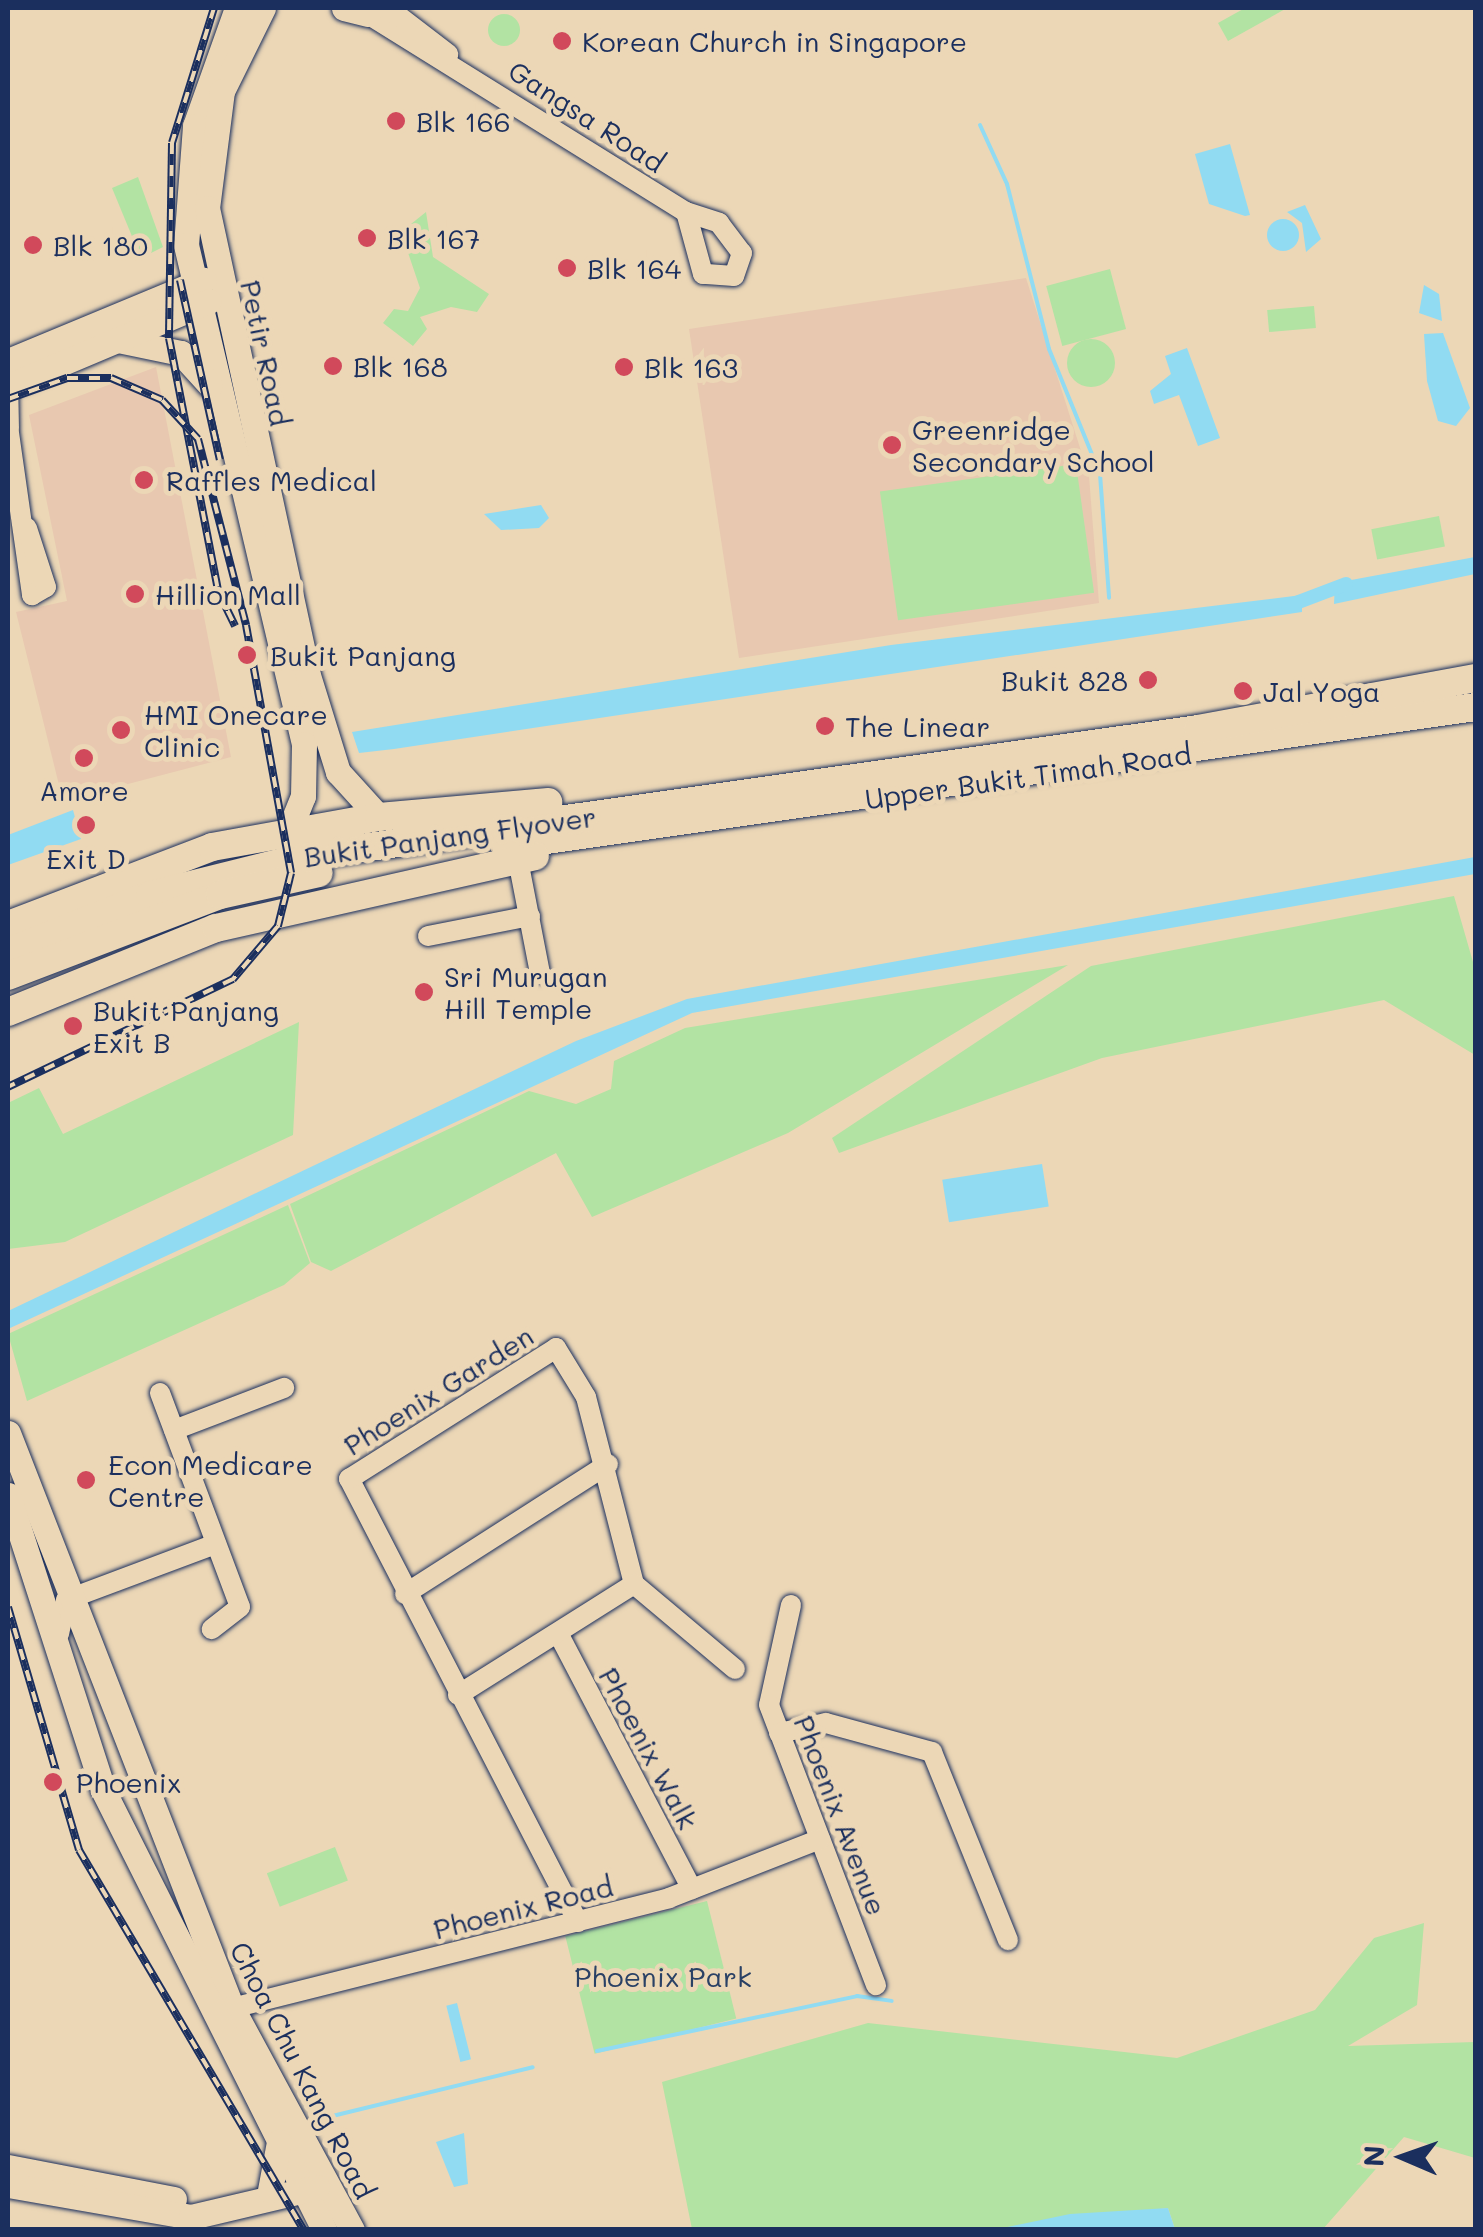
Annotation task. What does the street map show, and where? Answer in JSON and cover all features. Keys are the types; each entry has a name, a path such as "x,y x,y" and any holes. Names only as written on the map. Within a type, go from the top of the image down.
{"highway":[{"name":"Upper Bukit Timah Road","path":"905,770 1476,678"},
{"name":"Upper Bukit Timah Road","path":"579,840 1476,707"},
{"path":"8,926 212,847 290,830 874,763 905,770"},
{"name":"Bukit Panjang Flyover","path":"8,952 210,877 905,770"},
{"path":"8,1012 216,928 518,860 579,840"},
{"name":"Bukit Panjang Flyover","path":"8,976 220,895 421,847 579,840"}],"main road":[{"path":"243,12 281,8"},
{"name":"Petir Road","path":"232,405 221,287 207,208 211,140 243,12"},
{"name":"Petir Road","path":"243,12 195,126 192,294 232,405 300,682 338,772 379,817"},
{"path":"8,378 192,294 221,287"},
{"path":"8,378 118,340 192,294"},
{"path":"118,340 182,353 232,405"},
{"name":"Petir Road","path":"290,830 305,776 300,682"},
{"name":"Choa Chu Kang Road","path":"8,1433 66,1600 136,1778 232,2008 311,2180 324,2230"},
{"name":"Choa Chu Kang Road","path":"8,1495 15,1541 61,1654 103,1790 134,1859 279,2138 352,2230"},
{"path":"103,1790 125,1810 136,1778"},
{"path":"134,1859 132,1827 144,1821 157,1830"},
{"path":"270,2190 279,2138"},
{"path":"8,2167 181,2200 270,2190 311,2180"},
{"path":"8,2185 180,2217 311,2180"}],"street":[{"name":"Gangsa Road","path":"365,9 686,212"},
{"path":"8,378 12,472 26,528"},
{"path":"518,860 540,973"},
{"path":"428,936 530,916"},
{"name":"Phoenix Garden","path":"578,1922 351,1492 356,1470 556,1348 586,1398 608,1464 634,1584"},
{"path":"174,1430 284,1388"},
{"path":"160,1393 240,1607 212,1630"},
{"path":"404,1594 608,1464"},
{"path":"61,1654 57,1611 66,1600 216,1544"},
{"path":"458,1695 634,1584 735,1669"},
{"name":"Phoenix Avenue","path":"791,1605 768,1704 876,1985"},
{"name":"Phoenix Walk","path":"558,1633 692,1889"},
{"path":"780,1733 826,1723 932,1752 1006,1934 983,1936"},
{"name":"Phoenix Road","path":"232,2008 578,1922 692,1889 820,1839"}],"shaded area":[{"name":"Greenridge Secondary School","path":"1026,278 1089,476 1099,603 739,658 689,329"},
{"name":"Hillion Mall","path":"156,367 231,757 63,801 16,612 67,601 29,415"}],"green space":[{"path":"1245,8 1287,8 1228,41 1218,23"},
{"path":"504,14 515,19 520,30 515,41 504,46 493,41 488,30 493,19"},
{"path":"138,177 163,247 141,258 112,188"},
{"path":"426,212 433,257 489,294 477,312 451,307 420,317 427,329 413,346 383,323 394,309 408,311 420,288 401,232"},
{"path":"1110,269 1126,329 1062,346 1046,286"},
{"path":"1314,306 1316,328 1269,332 1267,310"},
{"path":"1091,339 1108,346 1115,363 1108,380 1091,387 1074,380 1067,363 1074,346"},
{"path":"1076,464 1094,593 898,620 880,492"},
{"path":"1439,516 1445,546 1377,560 1371,529"},
{"path":"1454,896 1475,969 1475,1055 1384,1000 1102,1058 839,1153 832,1138 1091,966"},
{"path":"1068,965 788,1133 592,1217 556,1153 331,1271 311,1262 290,1204 529,1091 576,1104 611,1089 614,1061 685,1028"},
{"path":"299,1022 293,1135 65,1242 8,1249 8,1103 39,1088 63,1134"},
{"path":"288,1205 310,1263 284,1285 27,1401 8,1334"},
{"path":"335,1847 348,1881 280,1907 267,1873"},
{"name":"Phoenix Park","path":"707,1901 736,2018 595,2054 565,1936"},
{"path":"1424,1923 1417,2005 1348,2046 1475,2042 1475,2158 1404,2137 1323,2229 1175,2229 1168,2208 998,2229 692,2229 662,2082 868,2023 1177,2058 1315,2010 1374,1938"}],"water":[{"path":"1230,144 1250,215 1209,204 1195,154"},
{"path":"1305,205 1321,239 1306,252 1302,223 1287,212"},
{"path":"1283,219 1294,224 1299,235 1294,246 1283,251 1272,246 1267,235 1272,224"},
{"path":"1424,285 1439,294 1442,321 1419,313"},
{"path":"1443,333 1470,408 1456,426 1438,421 1427,381 1424,334"},
{"path":"1187,348 1220,438 1198,446 1179,395 1154,404 1150,391 1171,374 1165,356"},
{"path":"541,505 549,518 539,528 501,530 484,514"},
{"path":"1475,557 1475,574 1334,604 1335,583"},
{"path":"1302,595 1302,612 394,749 359,753 352,732 891,645"},
{"path":"73,810 81,839 8,865 8,835"},
{"path":"1475,857 1475,874 692,1013 8,1329 8,1311 576,1041 687,999"},
{"path":"1042,1164 1049,1206 949,1222 942,1180"},
{"path":"457,2003 471,2059 460,2062 446,2006"},
{"path":"464,2133 468,2184 454,2187 436,2142"},
{"path":"1168,2208 1175,2229 998,2229 1070,2214"}],"waterway":[{"path":"980,125 1007,184 1049,349 1100,474 1109,598"},
{"path":"1288,606 1346,584"},
{"path":"597,2051 857,1996 892,2001"},
{"path":"316,2120 533,2067"}],"railway":[{"path":"214,8 172,143 169,338 218,591 235,626"},
{"path":"180,280 220,460"},
{"path":"8,399 67,378 111,378 162,400 198,439 246,625 291,873 278,926 233,979 8,1087"},
{"path":"8,1607 79,1850 304,2230"}],"place":[{"name":"Korean Church in Singapore","path":"562,41"},
{"name":"Blk 166","path":"396,121"},
{"name":"Blk 167","path":"367,238"},
{"name":"Blk 180","path":"33,245"},
{"name":"Blk 164","path":"567,268"},
{"name":"Blk 168","path":"333,366"},
{"name":"Blk 163","path":"624,367"},
{"name":"Greenridge Secondary School","path":"892,445"},
{"name":"Raffles Medical","path":"144,480"},
{"name":"Hillion Mall","path":"135,594"},
{"name":"Bukit Panjang","path":"247,655"},
{"name":"Bukit 828","path":"1148,680"},
{"name":"Jal Yoga","path":"1243,691"},
{"name":"The Linear","path":"825,726"},
{"name":"HMI Onecare Clinic","path":"121,730"},
{"name":"Amore","path":"84,758"},
{"name":"Exit D","path":"86,825"},
{"name":"Sri Murugan Hill Temple","path":"424,992"},
{"name":"Bukit Panjang Exit B","path":"73,1026"},
{"name":"Econ Medicare Centre","path":"86,1480"},
{"name":"Phoenix","path":"53,1782"}]}
